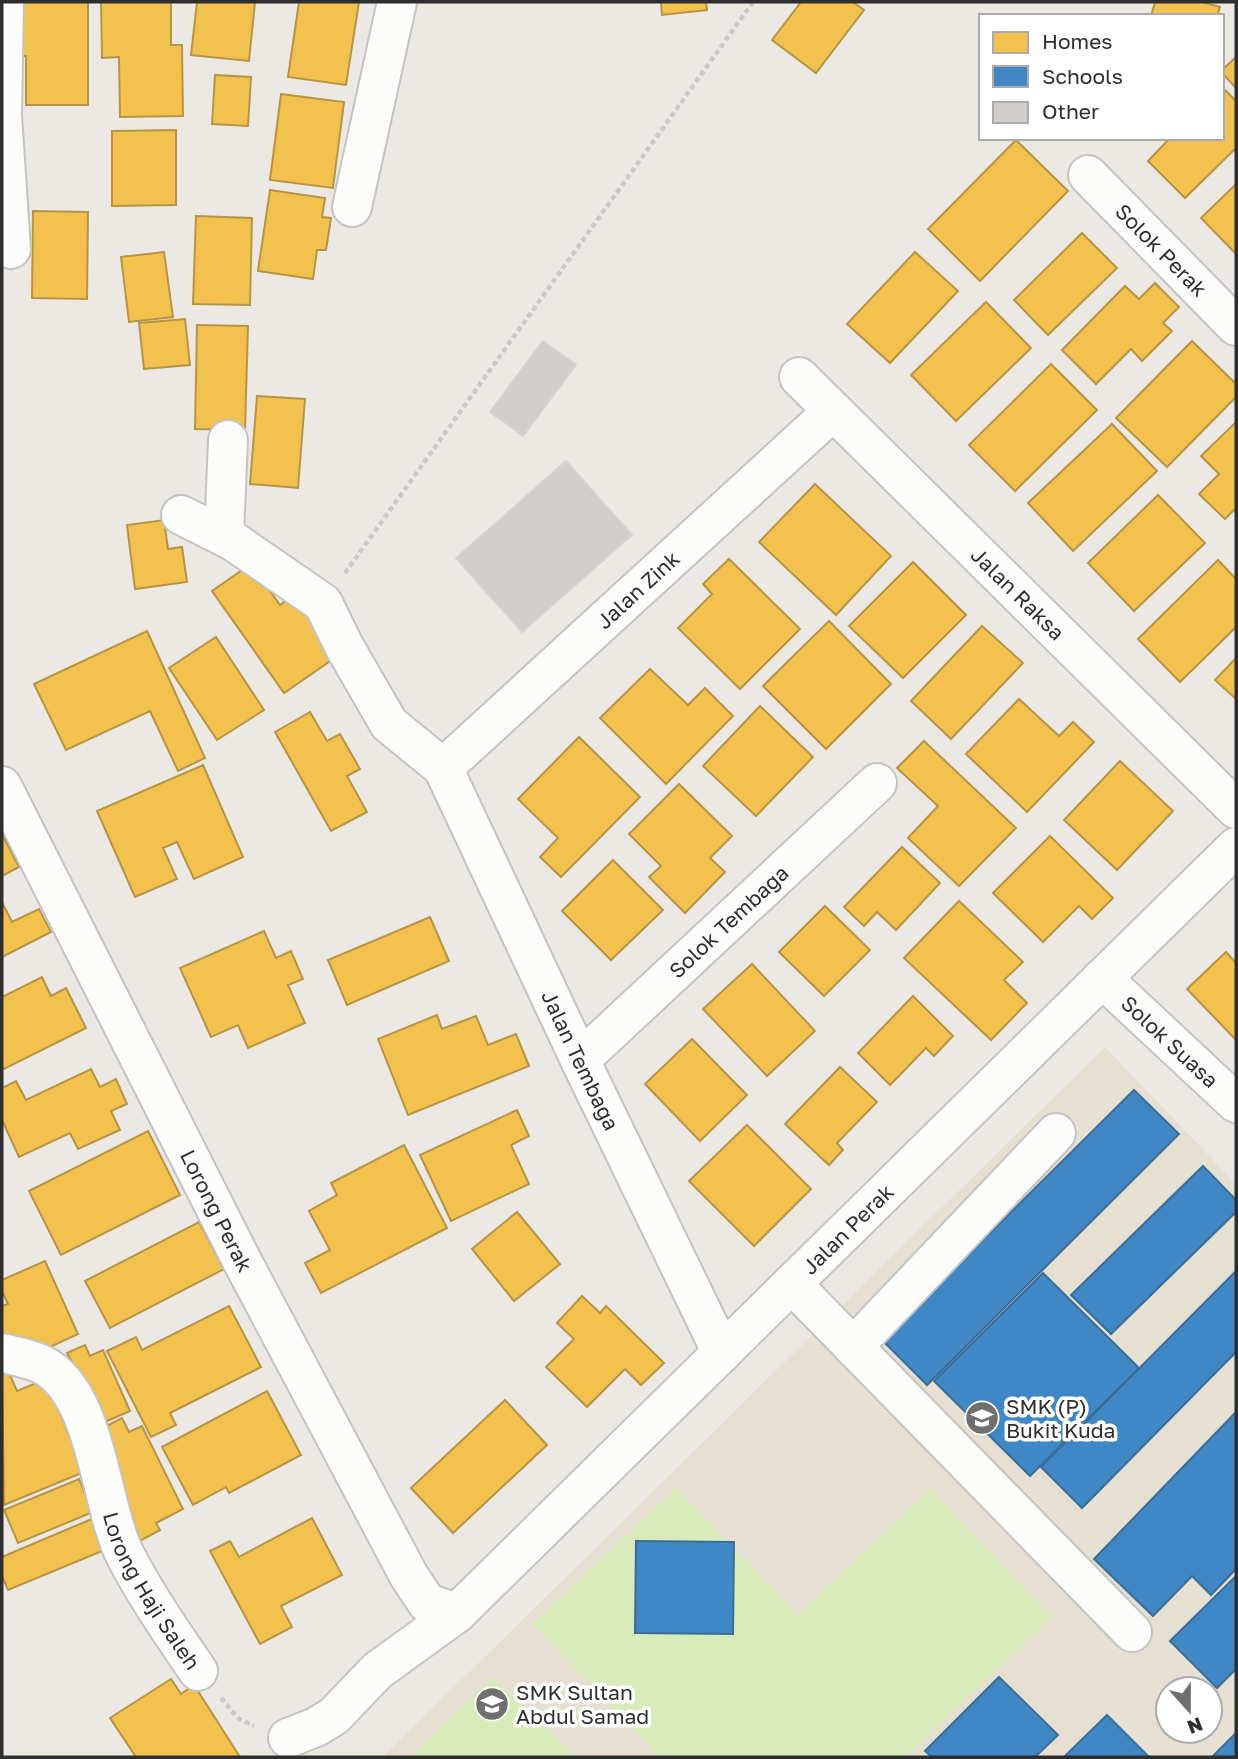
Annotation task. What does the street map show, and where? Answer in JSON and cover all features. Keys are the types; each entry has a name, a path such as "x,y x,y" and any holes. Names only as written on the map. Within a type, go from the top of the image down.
{"street":[{"path":"4,2 2,115 11,249"},
{"path":"352,207 397,2"},
{"name":"Solok Perak","path":"1088,175 1236,326"},
{"name":"Jalan Raksa","path":"799,377 1236,809"},
{"name":"Jalan Zink","path":"443,768 833,411"},
{"path":"224,536 228,440"},
{"path":"181,515 224,536 323,603 344,646 389,724 443,768"},
{"name":"Jalan Tembaga","path":"443,768 722,1353"},
{"name":"Solok Tembaga","path":"580,1060 877,783"},
{"name":"Lorong Perak","path":"2,786 241,1259 409,1576 427,1603 457,1613"},
{"name":"Jalan Perak","path":"457,1613 1236,846"},
{"name":"Solok Suasa","path":"1102,978 1236,1103"},
{"path":"853,1347 1056,1133"},
{"path":"792,1284 1132,1632"},
{"name":"Lorong Haji Saleh","path":"2,1353 44,1365 64,1383 88,1429 123,1551 163,1620 198,1671"},
{"path":"288,1738 316,1727 334,1716 377,1671 457,1613"}],"path":[{"path":"323,603 753,2"},
{"name":"Lorong Haji Saleh","path":"198,1671 239,1718 263,1732 288,1738"}],"shaded area":[{"name":"SMK (P) Bukit Kuda","path":"1105,1047 1236,1184 1236,1757 383,1757"}],"green space":[{"path":"676,1488 798,1615 930,1489 1052,1617 905,1757 660,1757 533,1624"},
{"path":"493,1677 576,1757 410,1757"}],"building: Homes":[{"path":"17,2 88,2 88,105 26,105 26,56 17,56"},
{"path":"101,2 171,2 171,45 182,45 183,116 120,117 119,57 102,58"},
{"path":"197,2 255,2 249,61 191,55"},
{"path":"299,2 359,2 346,85 288,77"},
{"path":"661,2 706,2 707,10 662,15"},
{"path":"801,2 853,2 864,10 816,73 772,40"},
{"path":"1155,2 1202,2 1220,7 1218,14 1152,14"},
{"path":"1236,57 1236,88 1224,75 1224,68"},
{"path":"215,75 251,77 248,126 212,124"},
{"path":"1224,89 1236,101 1236,148 1185,198 1148,161 1168,140 1224,140"},
{"path":"281,94 344,102 333,188 270,180"},
{"path":"176,130 176,205 112,206 112,131"},
{"path":"1016,140 1068,191 980,281 928,229"},
{"path":"1236,184 1236,254 1201,218"},
{"path":"270,190 325,198 322,217 331,218 326,250 317,250 313,279 258,271"},
{"path":"33,211 88,212 87,299 32,298"},
{"path":"196,216 252,218 250,305 193,304"},
{"path":"1082,233 1117,268 1048,335 1014,300"},
{"path":"164,252 173,317 129,322 121,257"},
{"path":"915,252 958,291 890,363 847,324"},
{"path":"1155,283 1179,307 1163,323 1172,331 1142,361 1131,349 1096,384 1062,350 1125,286 1139,299"},
{"path":"986,302 1031,348 956,421 911,375"},
{"path":"185,319 190,365 144,369 139,323"},
{"path":"197,325 248,326 245,430 195,429"},
{"path":"1192,341 1236,384 1236,397 1167,467 1116,418"},
{"path":"1051,364 1097,410 1015,491 969,445"},
{"path":"257,396 305,399 298,488 250,484"},
{"path":"1236,422 1236,508 1225,519 1199,494 1219,474 1201,456"},
{"path":"1112,424 1157,471 1073,551 1028,503"},
{"path":"815,484 891,556 836,615 759,542"},
{"path":"1158,495 1205,543 1134,611 1088,563"},
{"path":"164,520 168,549 182,547 187,582 135,589 127,525"},
{"path":"729,559 800,629 740,689 678,628 712,594 703,584"},
{"path":"1218,560 1236,579 1236,627 1180,682 1138,639"},
{"path":"913,562 966,615 903,678 849,626"},
{"path":"251,564 280,605 296,593 339,655 284,693 212,591"},
{"path":"829,621 891,684 826,749 763,686"},
{"path":"982,626 1023,663 951,739 911,701"},
{"path":"147,631 205,758 178,771 150,711 66,750 34,684"},
{"path":"216,637 264,710 217,740 169,668"},
{"path":"1236,658 1236,699 1215,680"},
{"path":"650,669 688,705 705,688 733,716 666,784 600,718"},
{"path":"1019,699 1059,736 1073,722 1094,742 1027,812 966,754"},
{"path":"760,706 813,757 756,816 703,766"},
{"path":"310,712 327,741 340,734 360,769 347,776 367,812 331,831 275,732"},
{"path":"579,737 640,797 561,877 540,857 558,838 518,799"},
{"path":"924,741 1016,828 959,886 908,838 938,806 897,768"},
{"path":"1120,761 1173,811 1117,870 1064,820"},
{"path":"203,765 243,857 194,879 177,842 163,848 177,879 135,897 97,811"},
{"path":"679,784 732,836 710,858 725,872 685,913 649,877 661,866 629,834"},
{"path":"2,834 19,867 2,876"},
{"path":"1050,836 1113,898 1092,919 1079,906 1043,942 993,893"},
{"path":"902,847 940,883 896,930 877,912 864,926 844,907"},
{"path":"613,860 663,910 611,960 562,911"},
{"path":"959,901 1023,962 1004,980 1027,1003 991,1040 904,958"},
{"path":"2,902 12,922 39,909 51,932 2,957"},
{"path":"825,906 870,950 824,996 779,952"},
{"path":"430,917 449,961 347,1005 328,960"},
{"path":"264,931 276,958 291,951 303,979 288,985 305,1023 248,1048 238,1025 211,1037 180,968"},
{"path":"1226,952 1236,963 1236,1040 1187,989"},
{"path":"752,964 815,1031 767,1076 703,1009"},
{"path":"42,977 51,996 66,988 86,1028 2,1070 2,997"},
{"path":"913,996 953,1036 934,1056 926,1048 890,1085 858,1053"},
{"path":"437,1015 442,1029 476,1016 488,1045 516,1034 529,1066 408,1115 378,1039"},
{"path":"692,1039 747,1095 700,1141 645,1084"},
{"path":"840,1067 877,1102 837,1143 843,1150 829,1165 785,1124"},
{"path":"91,1069 100,1087 116,1079 127,1104 111,1111 120,1130 78,1149 70,1133 19,1157 2,1120 2,1088 16,1081 26,1100"},
{"path":"517,1110 529,1136 511,1145 529,1184 451,1221 420,1155"},
{"path":"747,1125 811,1189 754,1246 689,1181"},
{"path":"148,1131 180,1195 61,1255 29,1191"},
{"path":"404,1145 447,1228 321,1293 305,1263 330,1250 309,1211 337,1195 331,1183"},
{"path":"517,1212 560,1264 514,1301 472,1249"},
{"path":"199,1222 224,1269 110,1328 85,1281"},
{"path":"45,1261 78,1334 31,1356 9,1346 2,1333 2,1306 8,1304 2,1291 2,1280"},
{"path":"582,1296 600,1313 606,1306 664,1363 641,1385 625,1369 587,1407 546,1367 574,1339 557,1323"},
{"path":"229,1306 261,1367 170,1413 176,1425 151,1437 107,1351 136,1337 142,1350"},
{"path":"85,1345 90,1356 103,1350 130,1411 91,1428 73,1364 67,1353"},
{"path":"6,1366 17,1391 46,1379 84,1472 4,1505 2,1368"},
{"path":"267,1391 301,1455 229,1493 226,1487 193,1505 162,1447"},
{"path":"505,1400 547,1445 453,1533 411,1488"},
{"path":"122,1418 129,1432 142,1426 183,1509 156,1523 160,1530 136,1543 93,1433"},
{"path":"79,1479 93,1512 18,1543 4,1510"},
{"path":"94,1518 107,1549 8,1590 2,1576 2,1557"},
{"path":"312,1518 342,1575 281,1606 292,1627 260,1644 210,1551 230,1541 239,1557"},
{"path":"171,1679 181,1694 194,1685 240,1757 136,1757 110,1718"}],"building: Schools":[{"path":"1134,1090 1179,1134 927,1385 882,1340"},
{"path":"1203,1166 1236,1200 1236,1212 1111,1334 1071,1295"},
{"path":"1236,1271 1236,1352 1082,1508 1041,1467"},
{"path":"1043,1273 1139,1368 1030,1476 934,1381"},
{"path":"1236,1412 1236,1569 1211,1595 1192,1576 1153,1616 1094,1559"},
{"path":"636,1541 734,1542 733,1634 635,1633"},
{"path":"1236,1576 1236,1669 1224,1681 1224,1675 1204,1675 1170,1641"},
{"path":"999,1677 1058,1735 1035,1757 932,1757 925,1751"},
{"path":"1107,1715 1149,1757 1064,1757"},
{"path":"1236,1733 1236,1757 1212,1757"}],"building: Other":[{"path":"543,341 576,365 523,436 490,412"},
{"path":"566,461 632,535 522,632 456,558"}],"place":[{"name":"SMK (P) Bukit Kuda","path":"982,1418"},
{"name":"SMK Sultan Abdul Samad","path":"492,1704"}]}
